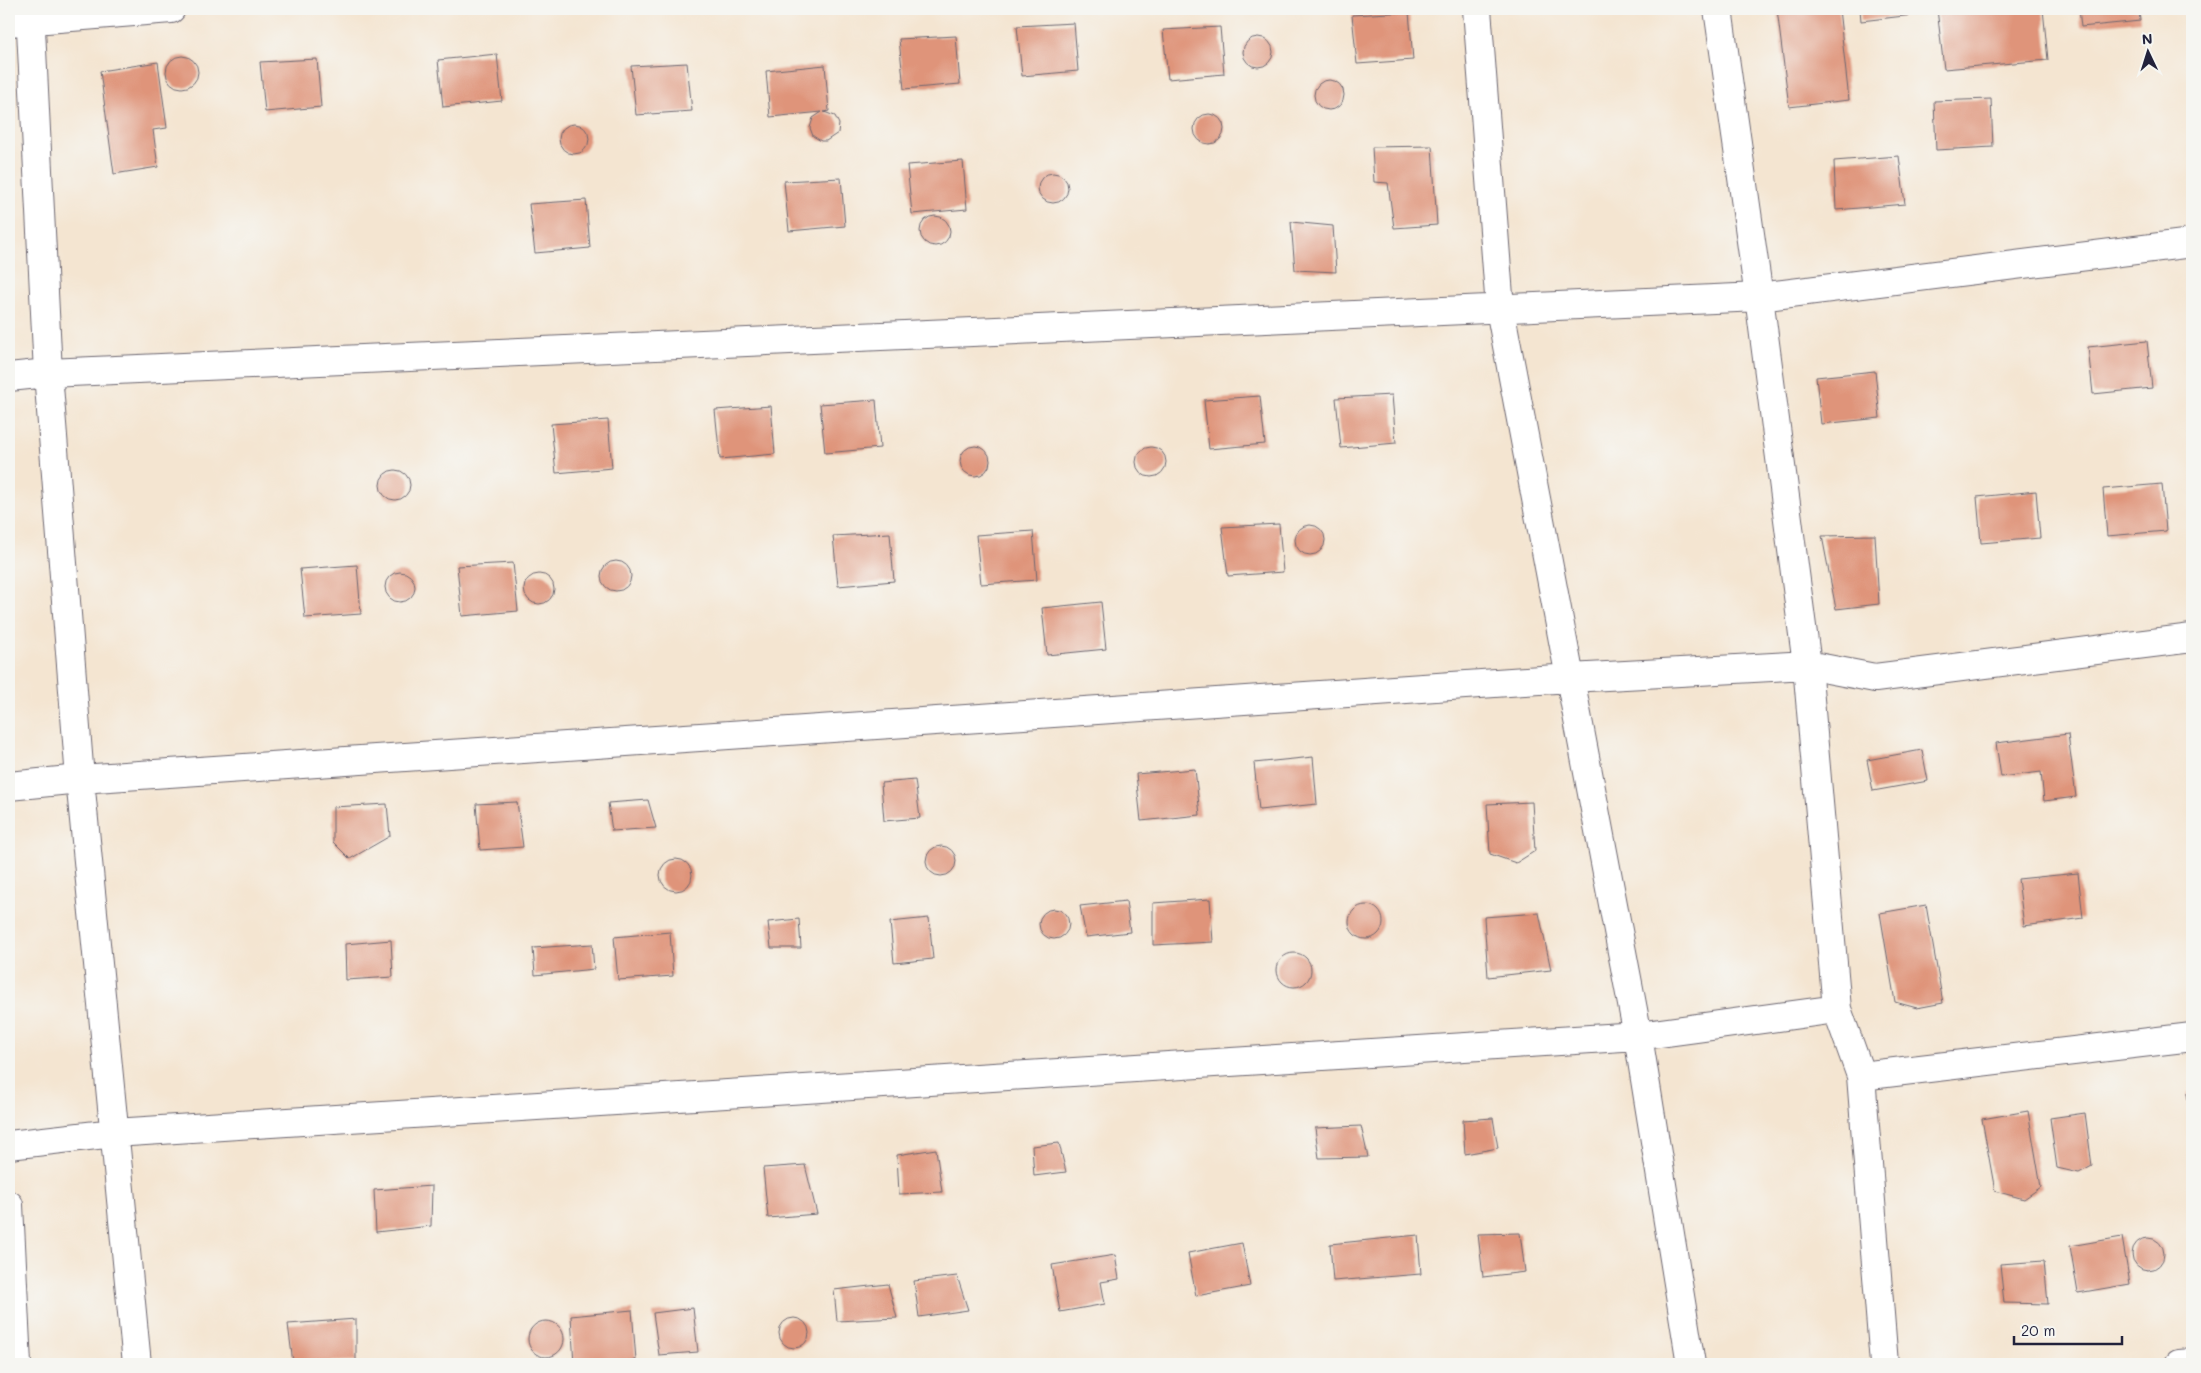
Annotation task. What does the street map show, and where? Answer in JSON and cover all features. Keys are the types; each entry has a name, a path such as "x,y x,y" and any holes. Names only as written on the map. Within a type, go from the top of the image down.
{"street":[{"path":"137,1364 80,779 48,373 23,17 171,9"},
{"path":"1477,9 1500,309 1638,1036 1691,1364"},
{"path":"1718,9 1760,297 1807,665 1837,1009 1861,1076 1884,1364"},
{"path":"9,377 48,373 1760,297 2192,244"},
{"path":"9,786 80,779 1570,678 1807,665 1875,678 2192,638"},
{"path":"9,1145 114,1133 1638,1036 1837,1009"},
{"path":"1861,1076 2192,1037"},
{"path":"9,1204 17,1364"},
{"path":"2179,1364 2192,1363"}],"building":[{"path":"1777,9 1839,9 1849,100 1789,107"},
{"path":"1860,9 1912,9 1913,15 1861,21"},
{"path":"1937,9 2043,9 2048,60 1944,69"},
{"path":"2079,9 2139,9 2140,21 2081,27"},
{"path":"1409,12 1413,60 1357,64 1352,15"},
{"path":"1074,23 1078,71 1022,76 1017,26"},
{"path":"1220,27 1224,74 1168,79 1163,30"},
{"path":"956,36 960,84 904,89 899,39"},
{"path":"1258,37 1268,42 1273,52 1268,62 1258,67 1248,62 1243,52 1248,42"},
{"path":"497,54 502,101 443,107 438,60"},
{"path":"182,56 194,60 198,72 194,84 182,88 170,84 166,72 170,60"},
{"path":"317,59 321,107 265,112 260,62"},
{"path":"158,62 167,128 153,130 158,167 114,174 100,71"},
{"path":"687,63 692,111 636,115 631,66"},
{"path":"825,65 829,111 824,112 835,116 839,124 838,133 826,141 821,141 813,136 810,128 813,118 822,112 770,117 766,71"},
{"path":"1329,80 1339,85 1344,95 1339,105 1329,110 1319,105 1314,95 1319,85"},
{"path":"1991,99 1993,147 1936,150 1934,101"},
{"path":"1209,114 1219,119 1224,129 1219,139 1209,144 1199,139 1194,129 1199,119"},
{"path":"574,124 584,129 589,139 584,149 574,154 564,149 559,139 564,129"},
{"path":"1432,146 1437,225 1394,228 1388,183 1374,182 1372,147"},
{"path":"1899,156 1905,204 1836,210 1834,161"},
{"path":"963,161 967,209 912,214 907,165"},
{"path":"1053,173 1063,178 1068,188 1063,198 1053,203 1043,198 1038,188 1043,178"},
{"path":"841,178 845,226 789,231 784,181"},
{"path":"586,200 590,248 535,253 529,204"},
{"path":"935,216 941,217 949,225 949,237 941,245 935,246 929,245 921,237 920,231 921,225 929,217"},
{"path":"1291,222 1333,226 1336,272 1295,270"},
{"path":"2147,341 2152,388 2093,394 2088,347"},
{"path":"1875,371 1880,418 1821,424 1816,377"},
{"path":"1392,395 1396,443 1341,448 1336,398"},
{"path":"1260,396 1265,444 1209,449 1204,400"},
{"path":"876,400 880,448 825,453 820,404"},
{"path":"771,406 775,454 720,459 715,410"},
{"path":"608,420 612,468 556,473 551,424"},
{"path":"975,446 985,451 990,461 985,471 975,476 965,471 960,461 965,451"},
{"path":"1151,447 1161,452 1166,462 1161,472 1151,477 1141,472 1136,462 1141,452"},
{"path":"395,470 401,471 409,479 409,491 401,499 395,500 389,499 381,491 380,485 381,479 389,471"},
{"path":"2162,484 2166,531 2107,536 2103,489"},
{"path":"2036,491 2040,538 1981,543 1977,497"},
{"path":"1279,524 1283,572 1228,576 1222,527"},
{"path":"1310,525 1320,530 1325,540 1320,550 1310,555 1300,550 1295,540 1300,530"},
{"path":"1033,531 1037,580 981,584 976,535"},
{"path":"890,533 894,581 838,586 833,536"},
{"path":"1875,535 1879,604 1836,609 1822,536"},
{"path":"616,561 626,566 631,576 626,586 616,591 606,586 601,576 606,566"},
{"path":"513,563 518,611 462,616 457,566"},
{"path":"357,565 361,614 305,618 300,569"},
{"path":"400,572 406,573 414,581 414,593 406,601 400,602 394,601 386,593 385,587 386,581 394,573"},
{"path":"539,574 549,579 554,589 549,599 539,604 529,599 524,589 529,579"},
{"path":"1101,602 1106,649 1047,655 1042,608"},
{"path":"2068,734 2076,797 2044,801 2041,772 2001,777 1996,743"},
{"path":"1922,750 1928,781 1873,791 1867,760"},
{"path":"1313,757 1317,804 1259,810 1254,763"},
{"path":"1195,769 1200,815 1141,821 1136,774"},
{"path":"915,780 920,818 884,821 881,783"},
{"path":"648,800 656,828 612,831 608,803"},
{"path":"517,802 523,847 480,850 476,804"},
{"path":"1532,802 1535,851 1516,863 1490,854 1487,804"},
{"path":"387,804 390,836 350,859 333,842 333,807"},
{"path":"941,846 952,850 956,861 952,872 941,876 930,872 926,861 930,850"},
{"path":"676,859 687,864 692,875 687,886 676,891 665,886 660,875 665,864"},
{"path":"2078,873 2083,918 2024,926 2018,879"},
{"path":"1210,899 1213,942 1153,945 1153,903"},
{"path":"1126,901 1130,932 1086,937 1080,906"},
{"path":"1366,905 1373,906 1378,910 1382,915 1382,929 1378,934 1373,938 1366,939 1359,938 1354,934 1350,929 1349,922 1350,915 1354,910 1359,906"},
{"path":"1926,905 1943,1003 1917,1008 1895,1002 1880,913"},
{"path":"1054,909 1060,910 1068,918 1068,930 1060,938 1054,939 1048,938 1040,930 1039,924 1040,918 1048,910"},
{"path":"1539,913 1551,970 1488,977 1484,917"},
{"path":"929,918 933,959 894,963 890,922"},
{"path":"799,919 801,948 771,948 768,922"},
{"path":"670,932 673,976 618,980 614,937"},
{"path":"391,940 393,977 346,980 345,944"},
{"path":"592,944 594,969 535,975 533,948"},
{"path":"1294,953 1301,954 1306,958 1310,963 1310,977 1306,982 1301,986 1294,987 1287,986 1282,982 1278,977 1277,970 1278,963 1282,958 1287,954"},
{"path":"2192,1092 2192,1124 2191,1124 2187,1093"},
{"path":"2028,1111 2041,1187 2024,1199 1995,1191 1982,1119"},
{"path":"2085,1113 2092,1166 2079,1173 2057,1168 2050,1118"},
{"path":"1493,1118 1498,1148 1465,1154 1463,1120"},
{"path":"1361,1126 1368,1157 1319,1158 1315,1128"},
{"path":"1059,1143 1066,1172 1034,1176 1032,1146"},
{"path":"936,1149 942,1192 899,1194 897,1155"},
{"path":"805,1165 817,1214 768,1218 763,1168"},
{"path":"432,1186 431,1226 376,1232 374,1190"},
{"path":"1520,1233 1525,1272 1483,1277 1478,1234"},
{"path":"1418,1235 1421,1274 1333,1281 1330,1244"},
{"path":"2122,1237 2130,1284 2078,1293 2070,1246"},
{"path":"2148,1238 2154,1239 2159,1243 2163,1248 2163,1260 2159,1265 2154,1269 2148,1270 2142,1269 2137,1265 2133,1260 2132,1254 2133,1248 2137,1243 2142,1239"},
{"path":"1242,1243 1250,1286 1196,1296 1188,1253"},
{"path":"1115,1255 1119,1279 1101,1282 1105,1304 1060,1312 1052,1265"},
{"path":"2044,1261 2048,1304 2004,1303 2000,1264"},
{"path":"957,1276 968,1310 919,1317 914,1281"},
{"path":"888,1284 897,1318 837,1321 834,1290"},
{"path":"693,1308 698,1352 659,1355 653,1313"},
{"path":"632,1310 636,1360 574,1364 571,1316"},
{"path":"794,1318 804,1323 809,1333 804,1343 794,1348 784,1343 779,1333 784,1323"},
{"path":"356,1319 356,1361 293,1363 288,1324"},
{"path":"546,1321 553,1322 559,1326 563,1332 563,1346 559,1352 553,1356 546,1357 539,1356 533,1352 529,1346 528,1339 529,1332 533,1326 539,1322"}]}
